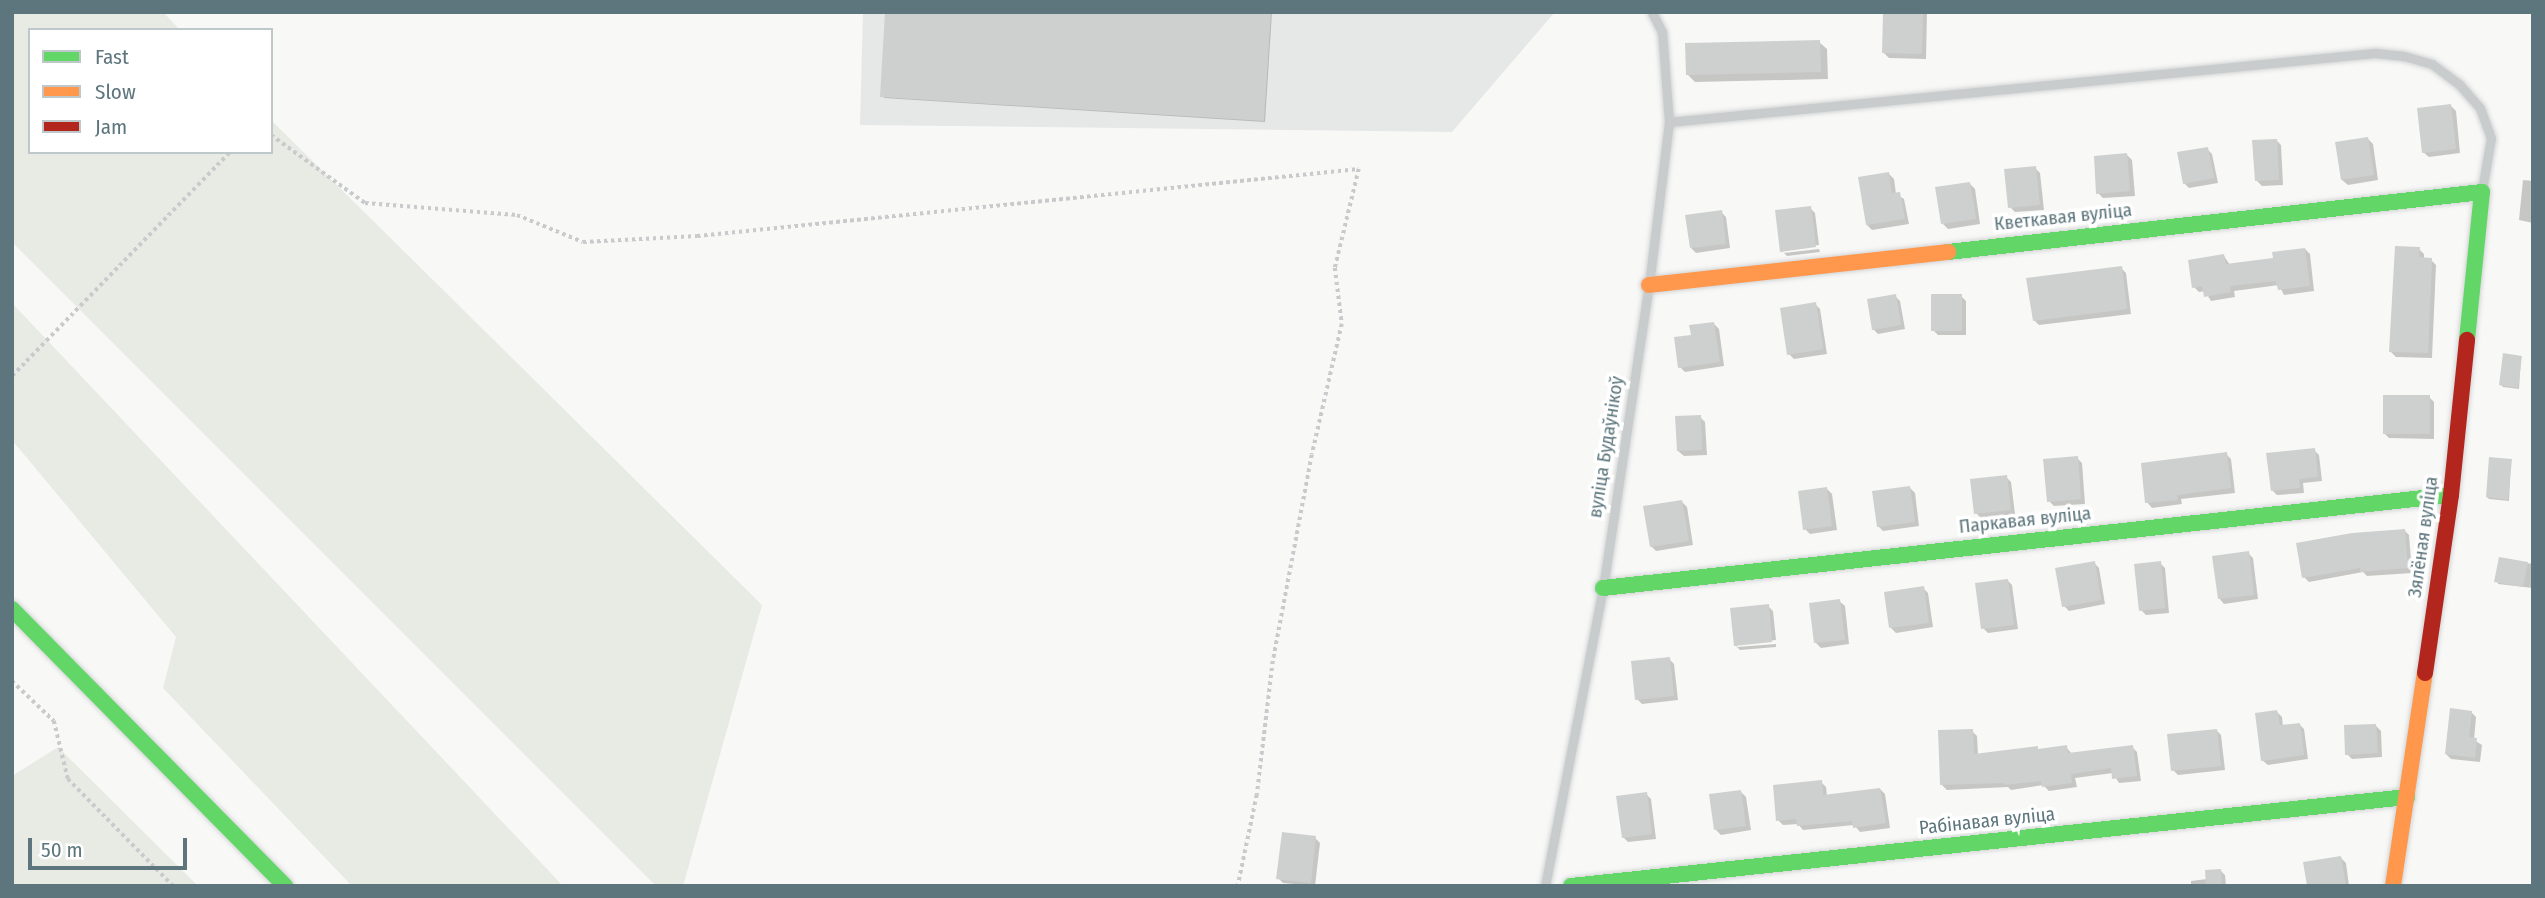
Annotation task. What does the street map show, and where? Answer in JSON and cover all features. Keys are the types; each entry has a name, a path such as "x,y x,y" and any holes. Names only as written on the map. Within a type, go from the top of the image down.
{"street":[{"name":"Кветкавая вуліца","path":"1649,285 2482,192"},
{"name":"Зялёная вуліца","path":"2393,886 2451,495 2482,192"},
{"name":"Паркавая вуліца","path":"1603,587 2451,495"},
{"path":"12,608 285,886"},
{"name":"Рабінавая вуліца","path":"1572,886 2407,797"}],"lane":[{"name":"вуліца Будаўнікоў","path":"1545,886 1603,587 1649,285 1669,122 1662,32 1652,12"},
{"path":"1669,122 2375,53 2404,56 2432,64 2459,84 2480,108 2491,138 2482,192"}],"path":[{"path":"273,136 365,203 517,215 583,242 697,236 1359,169 1335,268 1342,324 1312,455 1273,661 1257,794 1238,886"},
{"path":"12,376 228,154"},
{"path":"12,681 54,722 68,779 173,886"}],"shaded area":[{"path":"12,12 163,12 178,28 28,28 28,154 273,154 273,122 762,605 683,886 656,886 12,242"},
{"path":"863,12 1555,12 1452,132 860,125"},
{"path":"12,303 563,886 352,886 163,688 176,637 12,440"},
{"path":"58,747 198,886 12,886 12,776"}],"building":[{"path":"885,12 1271,12 1264,121 880,97"},
{"path":"1883,12 1923,12 1922,54 1882,53"},
{"path":"1820,40 1821,72 1686,75 1685,43"},
{"path":"2451,104 2456,149 2422,153 2417,108"},
{"path":"2368,137 2374,175 2341,180 2335,142"},
{"path":"2277,139 2279,180 2255,181 2252,140"},
{"path":"2208,147 2214,178 2183,184 2177,152"},
{"path":"2127,153 2130,191 2096,194 2094,156"},
{"path":"2036,166 2040,205 2008,208 2004,169"},
{"path":"1889,172 1892,193 1900,192 1905,219 1866,225 1858,177"},
{"path":"1970,182 1976,219 1941,224 1935,187"},
{"path":"1811,206 1816,247 1780,252 1775,210"},
{"path":"1722,210 1726,244 1690,248 1685,215"},
{"path":"2395,246 2420,247 2419,257 2432,258 2428,353 2389,352"},
{"path":"2305,248 2310,286 2278,290 2276,281 2230,286 2231,292 2204,297 2202,286 2192,288 2188,260 2224,254 2226,264 2273,258 2272,252"},
{"path":"2122,266 2127,309 2033,321 2026,278"},
{"path":"1896,294 1901,325 1872,330 1867,299"},
{"path":"1931,294 1962,294 1962,331 1931,331"},
{"path":"1816,302 1823,349 1787,355 1780,308"},
{"path":"1714,322 1720,362 1678,368 1674,337 1691,335 1689,325"},
{"path":"2503,353 2522,356 2518,388 2499,385"},
{"path":"2383,395 2430,395 2430,434 2383,434"},
{"path":"1701,415 1702,450 1677,451 1675,416"},
{"path":"2315,448 2318,477 2299,479 2300,488 2271,491 2266,453"},
{"path":"2227,452 2231,488 2177,495 2178,500 2145,503 2141,463"},
{"path":"2078,456 2081,499 2047,502 2043,459"},
{"path":"2489,457 2512,459 2508,500 2486,497"},
{"path":"2007,475 2011,510 1974,514 1970,479"},
{"path":"1910,486 1915,522 1877,527 1872,491"},
{"path":"1827,487 1832,526 1803,530 1798,491"},
{"path":"1682,500 1689,541 1650,547 1643,506"},
{"path":"2405,529 2408,568 2360,572 2360,568 2302,578 2296,543 2352,533"},
{"path":"2249,551 2254,595 2218,599 2212,556"},
{"path":"2499,557 2528,562 2523,587 2494,582"},
{"path":"2095,561 2101,600 2062,607 2055,568"},
{"path":"2161,561 2165,608 2139,611 2134,564"},
{"path":"2008,579 2014,625 1981,629 1975,583"},
{"path":"1924,586 1929,623 1889,628 1884,592"},
{"path":"1840,599 1845,640 1814,643 1809,603"},
{"path":"1769,604 1772,642 1734,646 1730,608"},
{"path":"1670,657 1674,696 1635,700 1631,661"},
{"path":"2450,708 2472,711 2469,737 2477,738 2475,758 2445,754"},
{"path":"2277,710 2280,725 2300,723 2304,755 2261,761 2255,713"},
{"path":"2376,724 2378,753 2345,755 2344,725"},
{"path":"1973,729 1974,754 2038,746 2038,749 2067,745 2068,753 2133,745 2137,776 2112,779 2111,768 2071,774 2072,783 2042,787 2041,781 2004,785 1940,785 1938,730"},
{"path":"2217,729 2221,766 2171,771 2167,734"},
{"path":"1822,780 1823,795 1880,788 1886,823 1853,828 1852,821 1797,826 1796,819 1776,821 1773,785"},
{"path":"1741,790 1746,826 1714,830 1709,794"},
{"path":"1647,792 1652,834 1622,838 1616,796"},
{"path":"1282,832 1316,836 1311,883 1276,879"},
{"path":"2341,856 2346,886 2307,886 2303,862"},
{"path":"2221,869 2222,886 2206,886 2205,870"}],"traffic: fast":[{"path":"1948,252 2482,192 2467,340"},
{"path":"1603,588 2451,495"},
{"path":"12,609 285,886"},
{"path":"1571,886 2407,797"}],"traffic: slow":[{"path":"1649,285 1948,252"},
{"path":"2393,886 2425,673"}],"traffic: jam":[{"path":"2425,673 2451,495 2467,340"}]}
